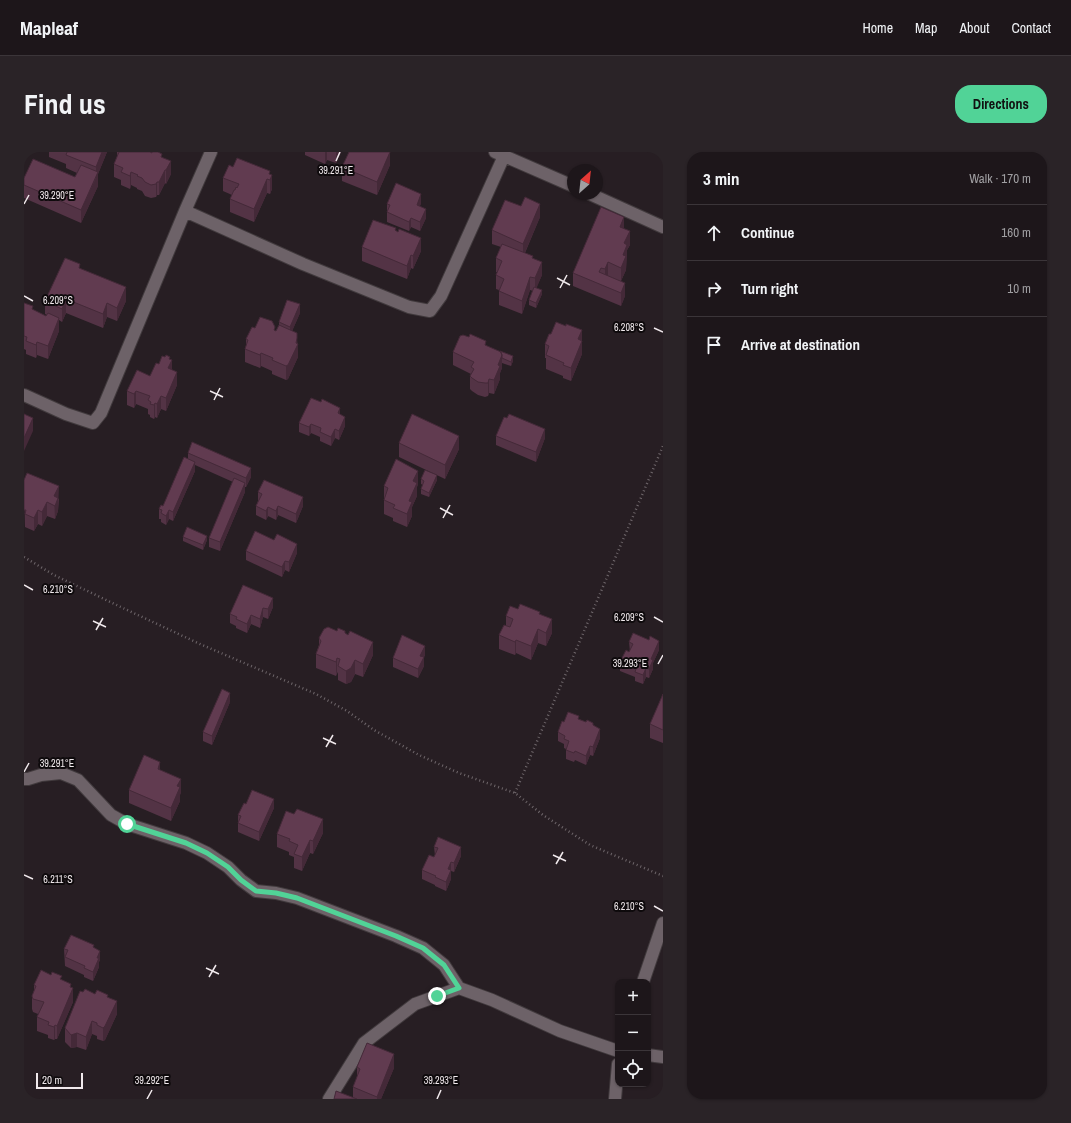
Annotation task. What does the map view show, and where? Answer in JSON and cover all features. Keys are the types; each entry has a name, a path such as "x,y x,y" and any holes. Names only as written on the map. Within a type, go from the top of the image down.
{"street":[{"path":"24,395 66,414 93,423 101,413 211,152"},
{"path":"185,211 302,264 409,307 430,311 441,296 500,154 567,183"},
{"path":"603,200 663,226"},
{"path":"24,779 41,775 61,773 78,780 111,815 127,824 179,841 207,853 228,867 241,880 256,891 276,893 297,898 396,936 423,948 444,965 459,988 492,1000 560,1031 615,1050"},
{"path":"644,979 663,923"},
{"path":"329,1099 364,1043 415,1004 459,988"},
{"path":"651,1055 663,1057"},
{"path":"615,1099 616,1087"}],"path":[{"path":"515,793 663,446"},
{"path":"24,557 54,575 125,609 200,644 316,694 347,711 374,730 419,755 459,773 515,793 543,815 590,845 663,876"}],"building":[{"path":"67,152 102,152 96,167 66,155"},
{"path":"119,152 158,152 162,154 161,157 171,161 159,182 151,185 137,176 138,175 131,172 130,176 121,172 123,168 114,164"},
{"path":"349,152 390,152 377,182 342,167"},
{"path":"237,158 270,171 269,174 272,175 270,180 267,179 254,209 230,199 234,190 239,184 223,178 229,165 233,167"},
{"path":"33,159 75,177 81,165 98,172 81,210 24,185 24,178"},
{"path":"396,183 421,194 417,205 426,209 420,222 411,218 409,222 387,212 390,205 387,204"},
{"path":"525,197 540,204 523,244 492,230 505,200 521,206"},
{"path":"601,207 624,217 620,227 630,231 624,243 627,245 623,255 626,256 621,268 608,262 605,269 601,268 599,272 625,283 621,293 573,273"},
{"path":"373,220 396,228 395,230 398,232 399,229 421,238 413,256 411,255 407,266 362,247"},
{"path":"502,244 533,256 532,258 542,262 535,278 530,277 522,301 499,291 504,279 496,275 502,261 496,258"},
{"path":"65,258 80,264 79,268 126,287 117,308 107,303 103,314 66,299 62,309 45,301"},
{"path":"534,287 542,290 536,303 529,300"},
{"path":"287,300 300,304 290,327 279,322"},
{"path":"24,303 33,306 32,309 46,316 48,313 59,318 48,346 37,342 36,345 26,341 27,337 24,336"},
{"path":"260,317 272,321 275,327 274,330 276,331 279,325 297,333 296,343 298,344 288,365 286,366 272,360 273,358 261,353 260,355 245,349 248,340 246,339 252,327 255,328"},
{"path":"556,322 582,330 578,339 582,341 571,368 563,365 564,363 546,355 549,346 545,344"},
{"path":"470,334 486,341 485,345 501,352 502,355 498,365 500,366 494,380 489,379 488,383 478,382 472,378 470,376 474,369 471,367 474,362 453,352 460,336 463,335 469,337"},
{"path":"500,351 513,356 511,362 502,358"},
{"path":"166,355 172,360 168,368 177,372 166,398 161,396 157,404 155,403 154,405 150,404 151,402 148,400 150,396 136,391 134,394 127,391 137,370 150,376 156,363 159,364 162,356 165,357"},
{"path":"311,398 321,402 322,399 340,408 338,413 345,417 339,431 335,429 331,437 320,432 321,428 311,424 309,427 299,423"},
{"path":"24,414 33,418 24,438"},
{"path":"412,414 459,436 445,465 399,443"},
{"path":"509,414 545,429 536,452 496,436 504,417 507,418"},
{"path":"192,442 251,468 246,478 188,453"},
{"path":"184,457 195,462 173,512 169,510 166,516 161,513 162,510 159,509 161,505 163,506"},
{"path":"396,459 418,471 413,481 417,483 409,501 412,502 407,514 393,508 395,505 384,500 388,488 384,486"},
{"path":"425,470 437,475 429,493 421,489 424,481 421,479"},
{"path":"27,473 59,486 54,496 58,498 55,506 47,502 42,512 38,510 34,518 25,514 26,510 24,510 24,480"},
{"path":"234,478 245,483 220,542 209,538"},
{"path":"264,480 303,497 296,514 278,506 276,511 268,507 266,511 256,506 262,494 258,492"},
{"path":"187,527 207,536 203,545 183,537"},
{"path":"255,531 274,540 277,534 297,544 289,562 285,561 282,567 246,551"},
{"path":"243,585 273,598 268,609 263,608 260,619 251,615 247,624 236,619 237,617 230,614"},
{"path":"520,604 540,612 539,614 552,619 546,633 538,629 531,646 516,640 515,642 499,635 504,625 510,627 513,619 506,616 510,606 518,609"},
{"path":"328,627 337,631 338,628 345,631 348,635 350,631 373,642 363,664 355,660 351,668 346,671 338,666 340,659 337,658 336,662 316,654 321,641 319,638 324,629"},
{"path":"633,633 649,640 650,636 659,641 651,659 653,660 649,669 646,668 643,675 635,672 636,669 620,662 626,650 629,652 633,644 629,642"},
{"path":"402,635 425,646 420,656 424,657 418,669 393,658"},
{"path":"222,689 230,693 212,736 203,732"},
{"path":"663,694 663,730 650,724"},
{"path":"568,712 579,716 578,719 586,722 587,720 593,723 593,725 600,729 593,747 590,746 586,756 575,751 574,753 566,750 569,741 564,739 565,736 558,732 562,721 564,722"},
{"path":"144,755 160,762 158,769 181,779 177,786 180,787 171,808 129,790"},
{"path":"252,790 274,799 259,832 238,823 241,816 238,815 244,803 246,804"},
{"path":"297,809 323,819 313,841 310,840 302,857 294,854 298,845 289,841 290,839 277,834 286,811 294,814"},
{"path":"438,837 461,847 454,863 451,862 448,869 451,870 446,882 422,870 429,855 434,857 438,848 434,847"},
{"path":"71,935 94,945 93,947 100,951 97,958 99,958 93,972 84,968 85,966 65,957 68,950 64,949"},
{"path":"41,970 51,975 52,972 62,976 60,979 71,984 70,987 73,988 57,1026 55,1025 54,1027 48,1025 49,1022 37,1017 44,1002 33,999 32,996 36,986 34,985"},
{"path":"85,989 95,994 97,990 108,995 107,997 117,1001 103,1028 92,1021 86,1037 77,1033 71,1035 65,1028 80,991 83,992"},
{"path":"367,1043 394,1054 377,1097 353,1087 360,1069 357,1067"},
{"path":"336,1091 357,1099 334,1099"}],"route":[{"path":"127,824 186,843 207,853 228,867 241,880 256,891 276,893 297,898 423,948 444,965 459,988 437,996"}]}
